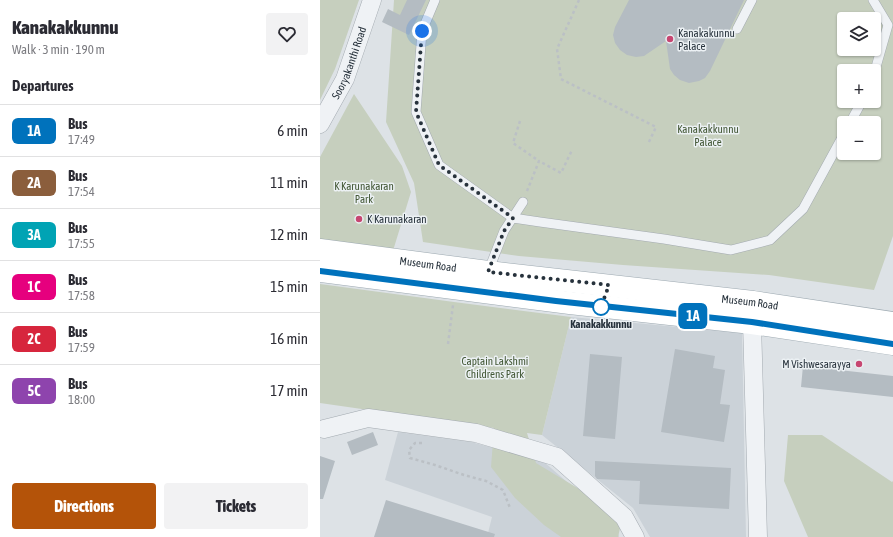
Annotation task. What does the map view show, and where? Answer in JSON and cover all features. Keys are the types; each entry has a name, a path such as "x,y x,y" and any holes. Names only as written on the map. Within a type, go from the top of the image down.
{"main road":[{"name":"Museum Road","path":"320,250 488,272 753,302 893,323"},
{"name":"Museum Road","path":"320,271 593,306 752,322 893,344"}],"street":[{"name":"Sooryakanthi Road","path":"320,124 345,79 372,0"},
{"path":"752,322 758,537"},
{"path":"324,428 368,418 476,433 557,457 624,517 635,537"}],"lane":[{"path":"435,0 422,31 416,112 439,165 513,218 731,250 770,240 803,209 837,147"},
{"path":"737,29 752,0"},
{"path":"873,0 888,25 877,64"},
{"path":"488,272 504,231 523,202"}],"path":[{"path":"579,0 557,49 561,79 656,127 648,144"},
{"path":"520,121 513,143 539,161 561,173 572,150"},
{"path":"523,202 539,161"},
{"path":"448,344 456,289"},
{"path":"427,443 415,444 409,450 410,458 486,481 503,490 510,508"}],"shaded area":[{"path":"571,317 742,333 746,537 650,537 633,508 542,435"},
{"path":"398,432 471,442 543,461 616,525 619,537 487,537 492,517 385,480"}],"green space":[{"path":"320,0 359,0 335,69 320,100"},
{"name":"Kanakakkunnu Palace","path":"394,0 893,0 893,236 874,290 769,275 519,256 423,242 414,183 386,122"},
{"name":"K Karunakaran Park","path":"354,94 402,166 411,192 392,254 320,243 320,157"},
{"name":"Captain Lakshmi Childrens Park","path":"320,284 571,317 542,435 527,433 536,463 599,501 621,524 618,537 561,537 544,525 515,498 491,467 494,428 320,403"},
{"path":"788,435 822,435 892,482 893,481 893,537 808,537 784,481"}],"building":[{"path":"407,0 426,0 409,35 382,22 388,9 400,15"},
{"name":"Kanakakunnu Palace","path":"629,0 744,0 710,71 705,78 689,83 680,80 670,69 666,41 644,56 636,57 627,55 620,50 615,43 613,35 615,27"},
{"path":"675,349 715,356 713,368 725,370 720,404 730,405 724,442 661,432"},
{"path":"590,354 622,357 615,439 583,436"},
{"path":"803,366 893,376 893,397 801,387"},
{"path":"373,432 378,445 352,455 347,442"},
{"path":"320,456 335,461 323,499 320,499"},
{"path":"595,461 731,468 729,509 639,504 640,481 597,479 595,476"},
{"path":"386,500 495,534 494,537 374,537"}],"bus line":[{"name":"1A","path":"320,271 655,313 752,322 893,344"}],"place":[{"name":"Kanakakunnu Palace","path":"670,39"},
{"name":"K Karunakaran","path":"359,219"},
{"name":"Kanakakkunnu","path":"601,307"},
{"name":"M Vishwesarayya","path":"859,364"}],"route":[{"path":"422,31 416,112 439,165 513,218 504,231 488,272 609,285 601,307"}]}
